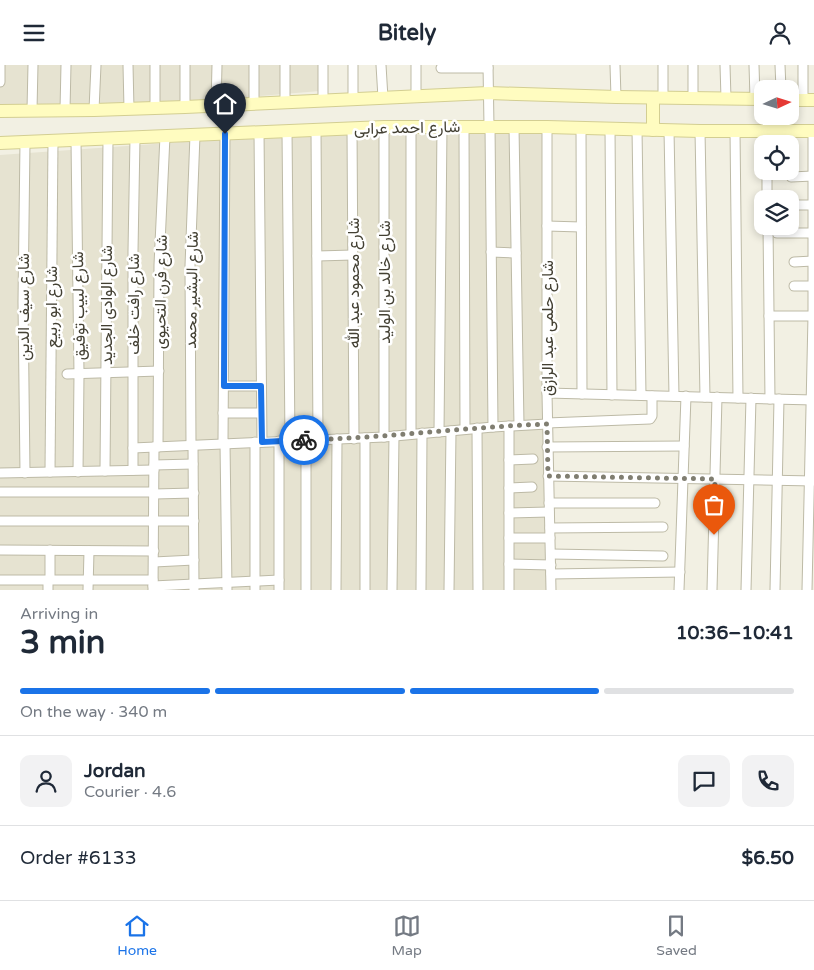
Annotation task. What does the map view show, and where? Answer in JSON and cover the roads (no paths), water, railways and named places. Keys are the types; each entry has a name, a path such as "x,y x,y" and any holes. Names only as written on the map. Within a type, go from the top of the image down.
{"street":[{"path":"0,65 0,82"},
{"path":"32,110 33,65"},
{"path":"65,109 66,65"},
{"path":"94,110 96,65"},
{"path":"128,65 129,109"},
{"path":"155,65 155,109"},
{"path":"185,65 185,107"},
{"path":"216,65 216,106"},
{"path":"254,65 254,103"},
{"path":"285,65 285,102"},
{"path":"323,65 323,101"},
{"path":"353,65 353,100"},
{"path":"381,65 383,98"},
{"path":"416,65 416,97"},
{"path":"615,65 616,97"},
{"path":"652,130 663,65"},
{"path":"693,65 693,99"},
{"path":"726,65 726,98"},
{"path":"754,65 756,80"},
{"path":"780,65 781,80"},
{"path":"803,65 809,100"},
{"path":"441,68 488,67 492,427"},
{"name":"شارع احمد عرابى","path":"0,111 155,109 488,93 754,99"},
{"path":"464,126 465,429"},
{"name":"شارع احمد عرابى","path":"0,143 352,128 464,126 735,131 756,135"},
{"name":"شارع خالد بن الوليد","path":"384,127 384,437"},
{"path":"411,127 411,434"},
{"path":"440,432 442,127"},
{"path":"509,590 509,460 514,425 516,253 514,127"},
{"name":"شارع حلمى عبد الرازق","path":"546,127 547,447 551,590"},
{"name":"شارع محمود عبد الله","path":"352,128 354,439"},
{"path":"581,128 582,394"},
{"path":"610,129 612,395"},
{"path":"637,129 641,395"},
{"path":"316,130 318,440"},
{"path":"670,130 674,396"},
{"path":"287,131 290,441"},
{"path":"700,131 705,397"},
{"path":"735,131 738,398"},
{"path":"807,590 812,481 814,131"},
{"name":"شارع احمد عرابى","path":"783,135 814,131"},
{"path":"254,585 258,442 261,413 260,132"},
{"path":"225,134 223,413 227,586"},
{"name":"شارع البشير محمد","path":"194,587 190,266 196,135"},
{"name":"شارع فرن التحيوى","path":"153,585 154,468 159,371 160,265 165,137"},
{"name":"شارع رافت خلف","path":"133,471 135,138"},
{"name":"شارع الوادى الجديد","path":"105,471 108,139"},
{"name":"شارع لبيب توفيق","path":"76,140 79,374 78,472"},
{"name":"شارع ابو ربيع","path":"50,472 52,141"},
{"name":"شارع سيف الدين","path":"25,142 23,302 25,473"},
{"path":"799,177 813,177"},
{"path":"799,205 813,205"},
{"path":"547,226 581,227"},
{"path":"799,233 813,233"},
{"path":"768,235 769,317 777,480 775,590"},
{"path":"491,252 516,253"},
{"path":"317,256 353,255"},
{"path":"794,262 813,261"},
{"path":"794,286 813,286"},
{"path":"769,317 813,316"},
{"path":"67,374 159,371"},
{"path":"224,386 261,386"},
{"path":"547,393 813,400"},
{"path":"133,448 354,439 514,425 650,419 652,416 652,395"},
{"path":"679,590 686,396"},
{"path":"712,590 717,397"},
{"path":"746,590 751,398"},
{"path":"223,413 261,413"},
{"path":"477,428 478,590"},
{"path":"449,590 451,431"},
{"path":"420,590 422,433"},
{"path":"392,590 394,436"},
{"path":"365,590 366,438"},
{"path":"336,590 337,439"},
{"path":"306,440 306,590"},
{"path":"279,441 279,590"},
{"path":"547,447 684,446"},
{"path":"509,460 533,459"},
{"path":"0,473 133,471 193,464"},
{"path":"548,476 812,481"},
{"path":"509,488 532,487"},
{"path":"0,492 194,493"},
{"path":"549,503 655,503"},
{"path":"509,513 549,512"},
{"path":"0,521 194,521"},
{"path":"550,527 663,527"},
{"path":"509,538 550,538"},
{"path":"0,550 154,551"},
{"path":"48,590 50,550"},
{"path":"88,590 89,551"},
{"path":"551,554 664,556"},
{"path":"154,562 194,560"},
{"path":"509,565 551,569 680,573"},
{"path":"0,580 88,580 194,587 254,585 279,580"}]}
